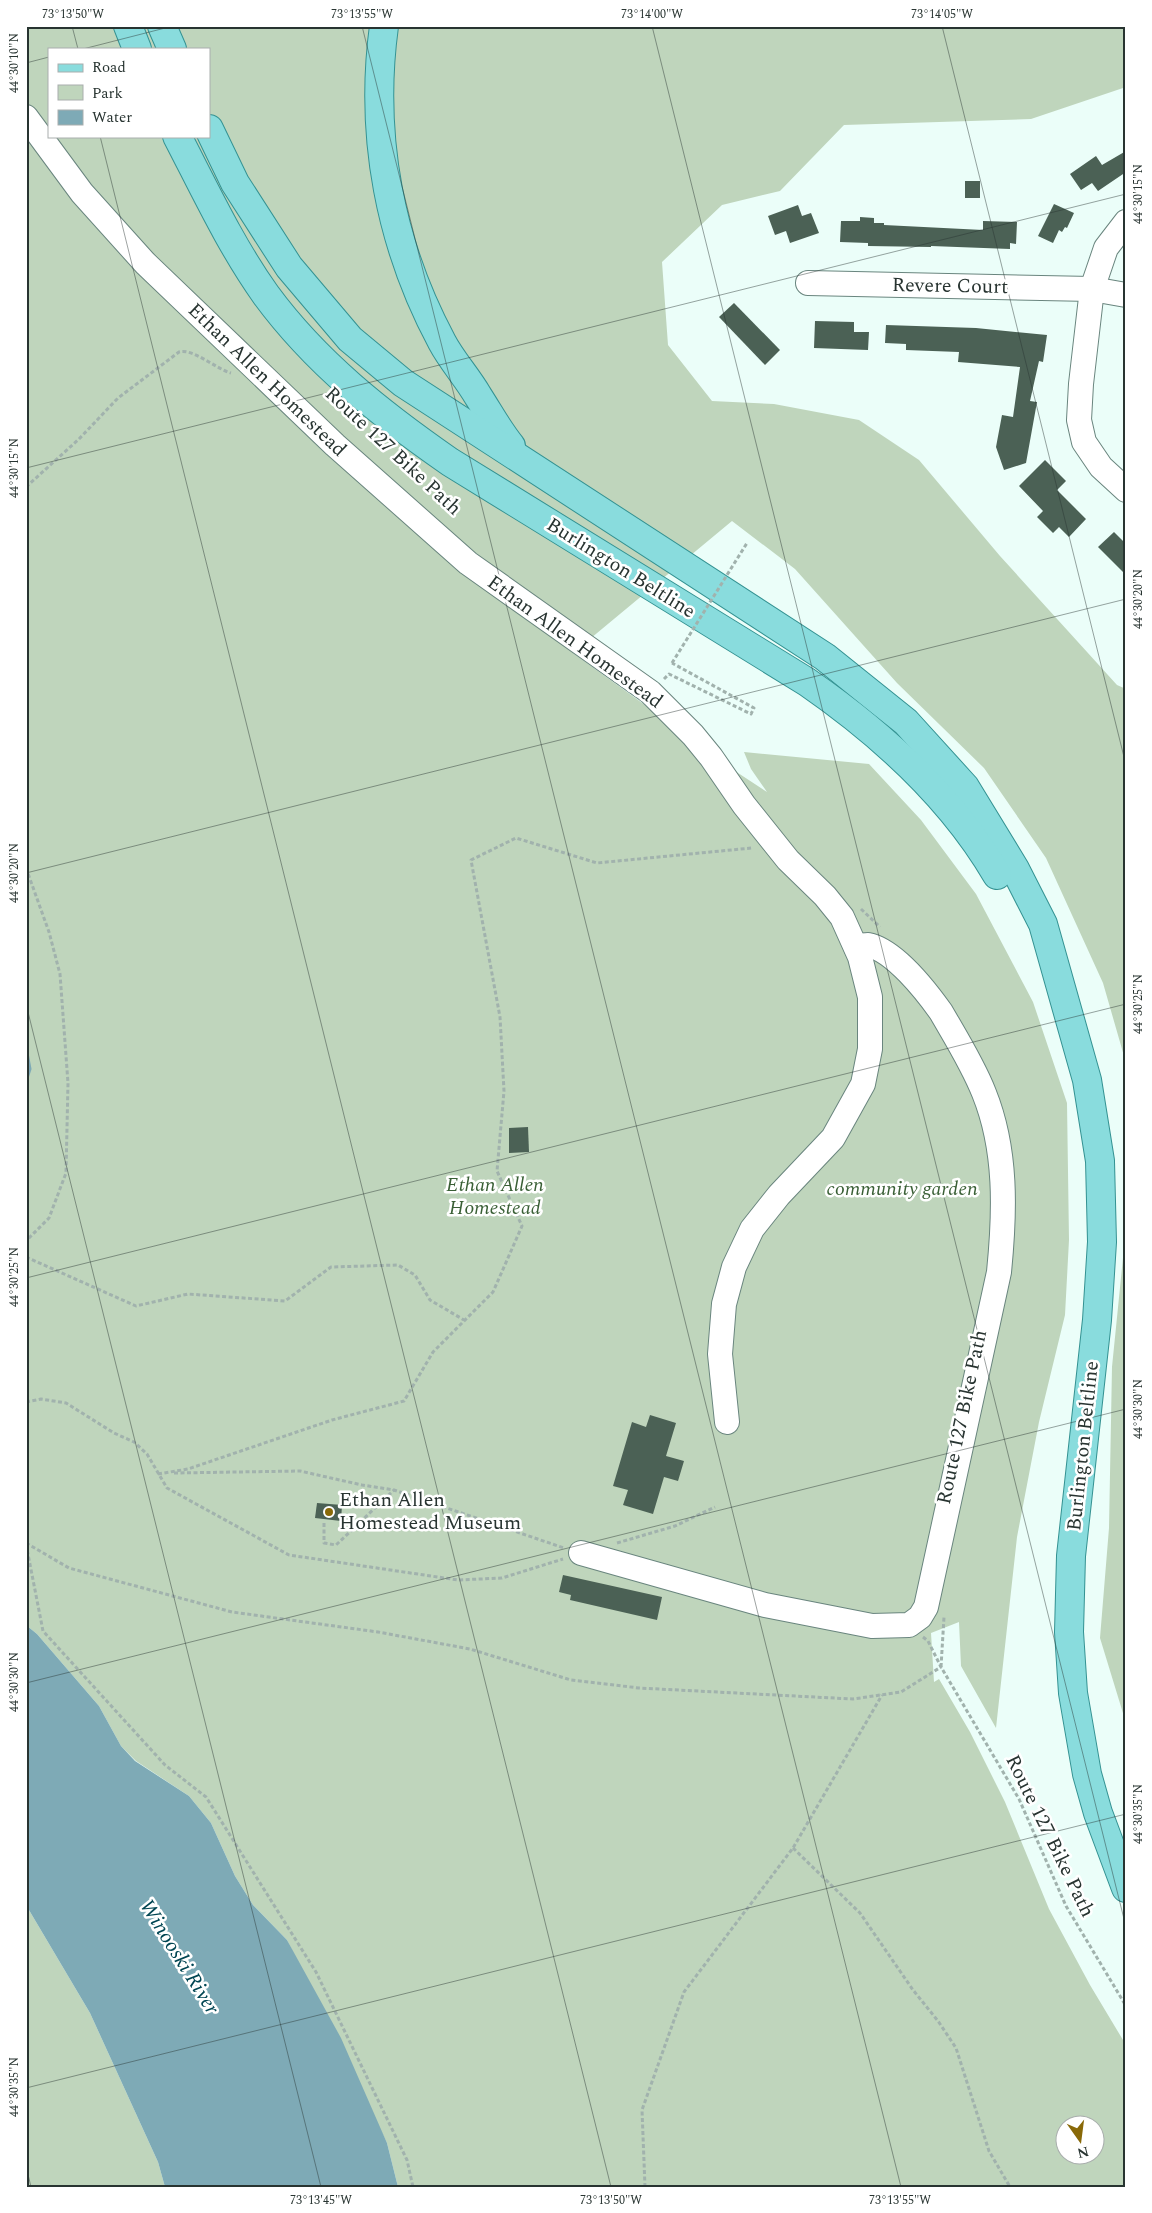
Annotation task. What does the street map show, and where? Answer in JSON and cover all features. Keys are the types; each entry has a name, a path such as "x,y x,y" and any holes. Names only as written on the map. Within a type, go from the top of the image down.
{"main road":[{"path":"128,26 138,48"},
{"path":"162,26 172,48"},
{"path":"384,26 378,116 382,156 388,195 409,270 443,344 478,396 495,426 523,461"},
{"name":"Burlington Beltline","path":"210,131 236,183 289,267 350,339 403,383 825,657 906,722 965,787 1016,869 1043,924 1087,1080 1095,1120 1102,1202 1102,1242 1097,1320 1072,1547 1069,1632 1073,1693 1087,1774 1098,1813 1126,1888"},
{"name":"Burlington Beltline","path":"178,138 227,232 265,294 312,350 338,376 400,427 450,462 807,682 879,737 921,775 947,804 984,852 1015,906 1064,1000"}],"street":[{"name":"Ethan Allen Homestead","path":"26,117 82,193 110,226 145,263 335,445 468,563 650,692 693,735 711,757 744,805 788,860 825,896 842,917 856,947 867,978 871,1015 870,1049 863,1084 833,1138 779,1195 752,1229 734,1267 724,1304 720,1354 727,1422"},
{"path":"1126,222 1106,248 1092,289 1078,420 1084,442 1101,467 1126,490"},
{"name":"Revere Court","path":"808,283 1092,289 1126,295"},
{"path":"581,1553 765,1605 872,1626 909,1625 920,1617 926,1607 999,1272 1003,1236 1001,1164 996,1132 984,1093 933,1000 893,957 867,945 856,947"}],"path":[{"path":"26,487 79,439 118,398 179,352 184,350 226,372 238,376 260,374"},
{"path":"662,681 669,674 750,714 754,708 672,663 747,543"},
{"path":"656,676 668,686"},
{"path":"158,1474 188,1469 332,1420 404,1402 433,1352 493,1292 522,1226 498,1171 504,1091 500,1017 471,860 516,838 597,863 776,845"},
{"path":"26,868 49,932 60,974 68,1083 66,1173 49,1218 26,1241"},
{"path":"855,903 882,929"},
{"path":"26,1258 136,1306 188,1294 285,1301 331,1267 398,1265 415,1275 430,1300 464,1320"},
{"path":"26,1402 41,1399 66,1403 114,1433 134,1442 147,1454 167,1488 289,1555 438,1578 481,1580 502,1578 675,1526 715,1507"},
{"path":"158,1474 300,1471 362,1486 394,1490 581,1553"},
{"path":"324,1523 324,1543 336,1545 394,1490"},
{"path":"26,1543 69,1568 232,1612 378,1632 470,1649 571,1680 639,1688 853,1699 901,1692 941,1666 945,1609"},
{"path":"26,1543 43,1631 165,1766 206,1797 316,1972 408,2160 413,2187"},
{"name":"Route 127 Bike Path","path":"909,1625 928,1641 1019,1799 1066,1906 1126,2006"},
{"path":"645,2187 642,2110 684,1992 793,1848 882,1695"},
{"path":"793,1848 860,1913 912,1990 938,2021 956,2048 988,2151 1010,2187"}],"green space":[{"name":"Ethan Allen Homestead","path":"26,26 1126,26 1126,87 1031,119 844,125 780,191 722,205 662,262 668,345 712,401 774,404 859,420 919,460 1000,556 1117,685 1126,689 1126,1063 1103,983 1046,858 984,768 897,683 795,569 732,521 573,653 656,713 671,729 767,792 751,769 744,752 869,764 921,820 976,894 1033,1002 1067,1103 1069,1240 1065,1315 1039,1422 1017,1537 996,1728 961,1666 959,1622 931,1633 934,1682 939,1679 970,1732 1005,1802 1049,1909 1090,1985 1126,2045 1126,2187 398,2187 387,2143 287,1940 253,1905 235,1876 211,1823 189,1796 136,1761 121,1746 99,1706 37,1634 26,1625"},
{"path":"1126,1228 1126,1723 1100,1638 1109,1528 1112,1367"},
{"path":"26,1905 90,2013 158,2162 165,2187 26,2187"}],"water":[{"name":"Winooski River","path":"26,1625 37,1634 99,1706 121,1746 135,1761 189,1796 211,1823 235,1876 253,1905 287,1940 341,2038 387,2143 398,2187 165,2187 158,2162 90,2013 26,1905"}],"building":[{"path":"1126,151 1126,172 1098,191 1092,183 1081,190 1070,174 1096,156 1102,165"},
{"path":"965,181 980,181 980,198 965,198"},
{"path":"1054,204 1074,213 1067,228 1065,227 1062,232 1059,230 1053,243 1038,236"},
{"path":"798,205 802,216 811,213 819,233 790,243 786,231 775,235 768,216"},
{"path":"860,217 874,218 874,223 884,223 884,225 983,230 983,221 1017,222 1016,244 1010,243 1010,249 868,246 868,243 840,242 841,221 860,221"},
{"path":"734,303 780,350 765,365 719,317"},
{"path":"815,321 854,322 854,332 869,332 868,350 814,348"},
{"path":"886,325 976,328 1047,335 1043,362 1039,361 1030,401 1037,402 1026,463 1004,470 996,447 1002,415 1013,417 1020,367 958,362 959,352 906,350 906,344 885,343"},
{"path":"1045,460 1066,481 1057,490 1086,519 1069,537 1059,527 1053,533 1037,517 1043,511 1019,486"},
{"path":"1114,532 1126,544 1126,575 1098,547"},
{"path":"528,1127 529,1152 509,1153 509,1128"},
{"path":"650,1415 676,1423 666,1456 684,1461 678,1481 664,1477 653,1514 623,1505 628,1490 613,1486 632,1422 646,1427"},
{"name":"Ethan Allen Homestead Museum","path":"317,1503 342,1505 341,1521 315,1518"},
{"path":"563,1575 662,1597 657,1620 570,1600 571,1595 559,1592"}],"waterway":[{"path":"26,1053 29,1069 26,1078"}],"place":[{"name":"Ethan Allen Homestead Museum","path":"329,1512"}],"park label":[{"name":"community garden","path":"902,1189"}]}
